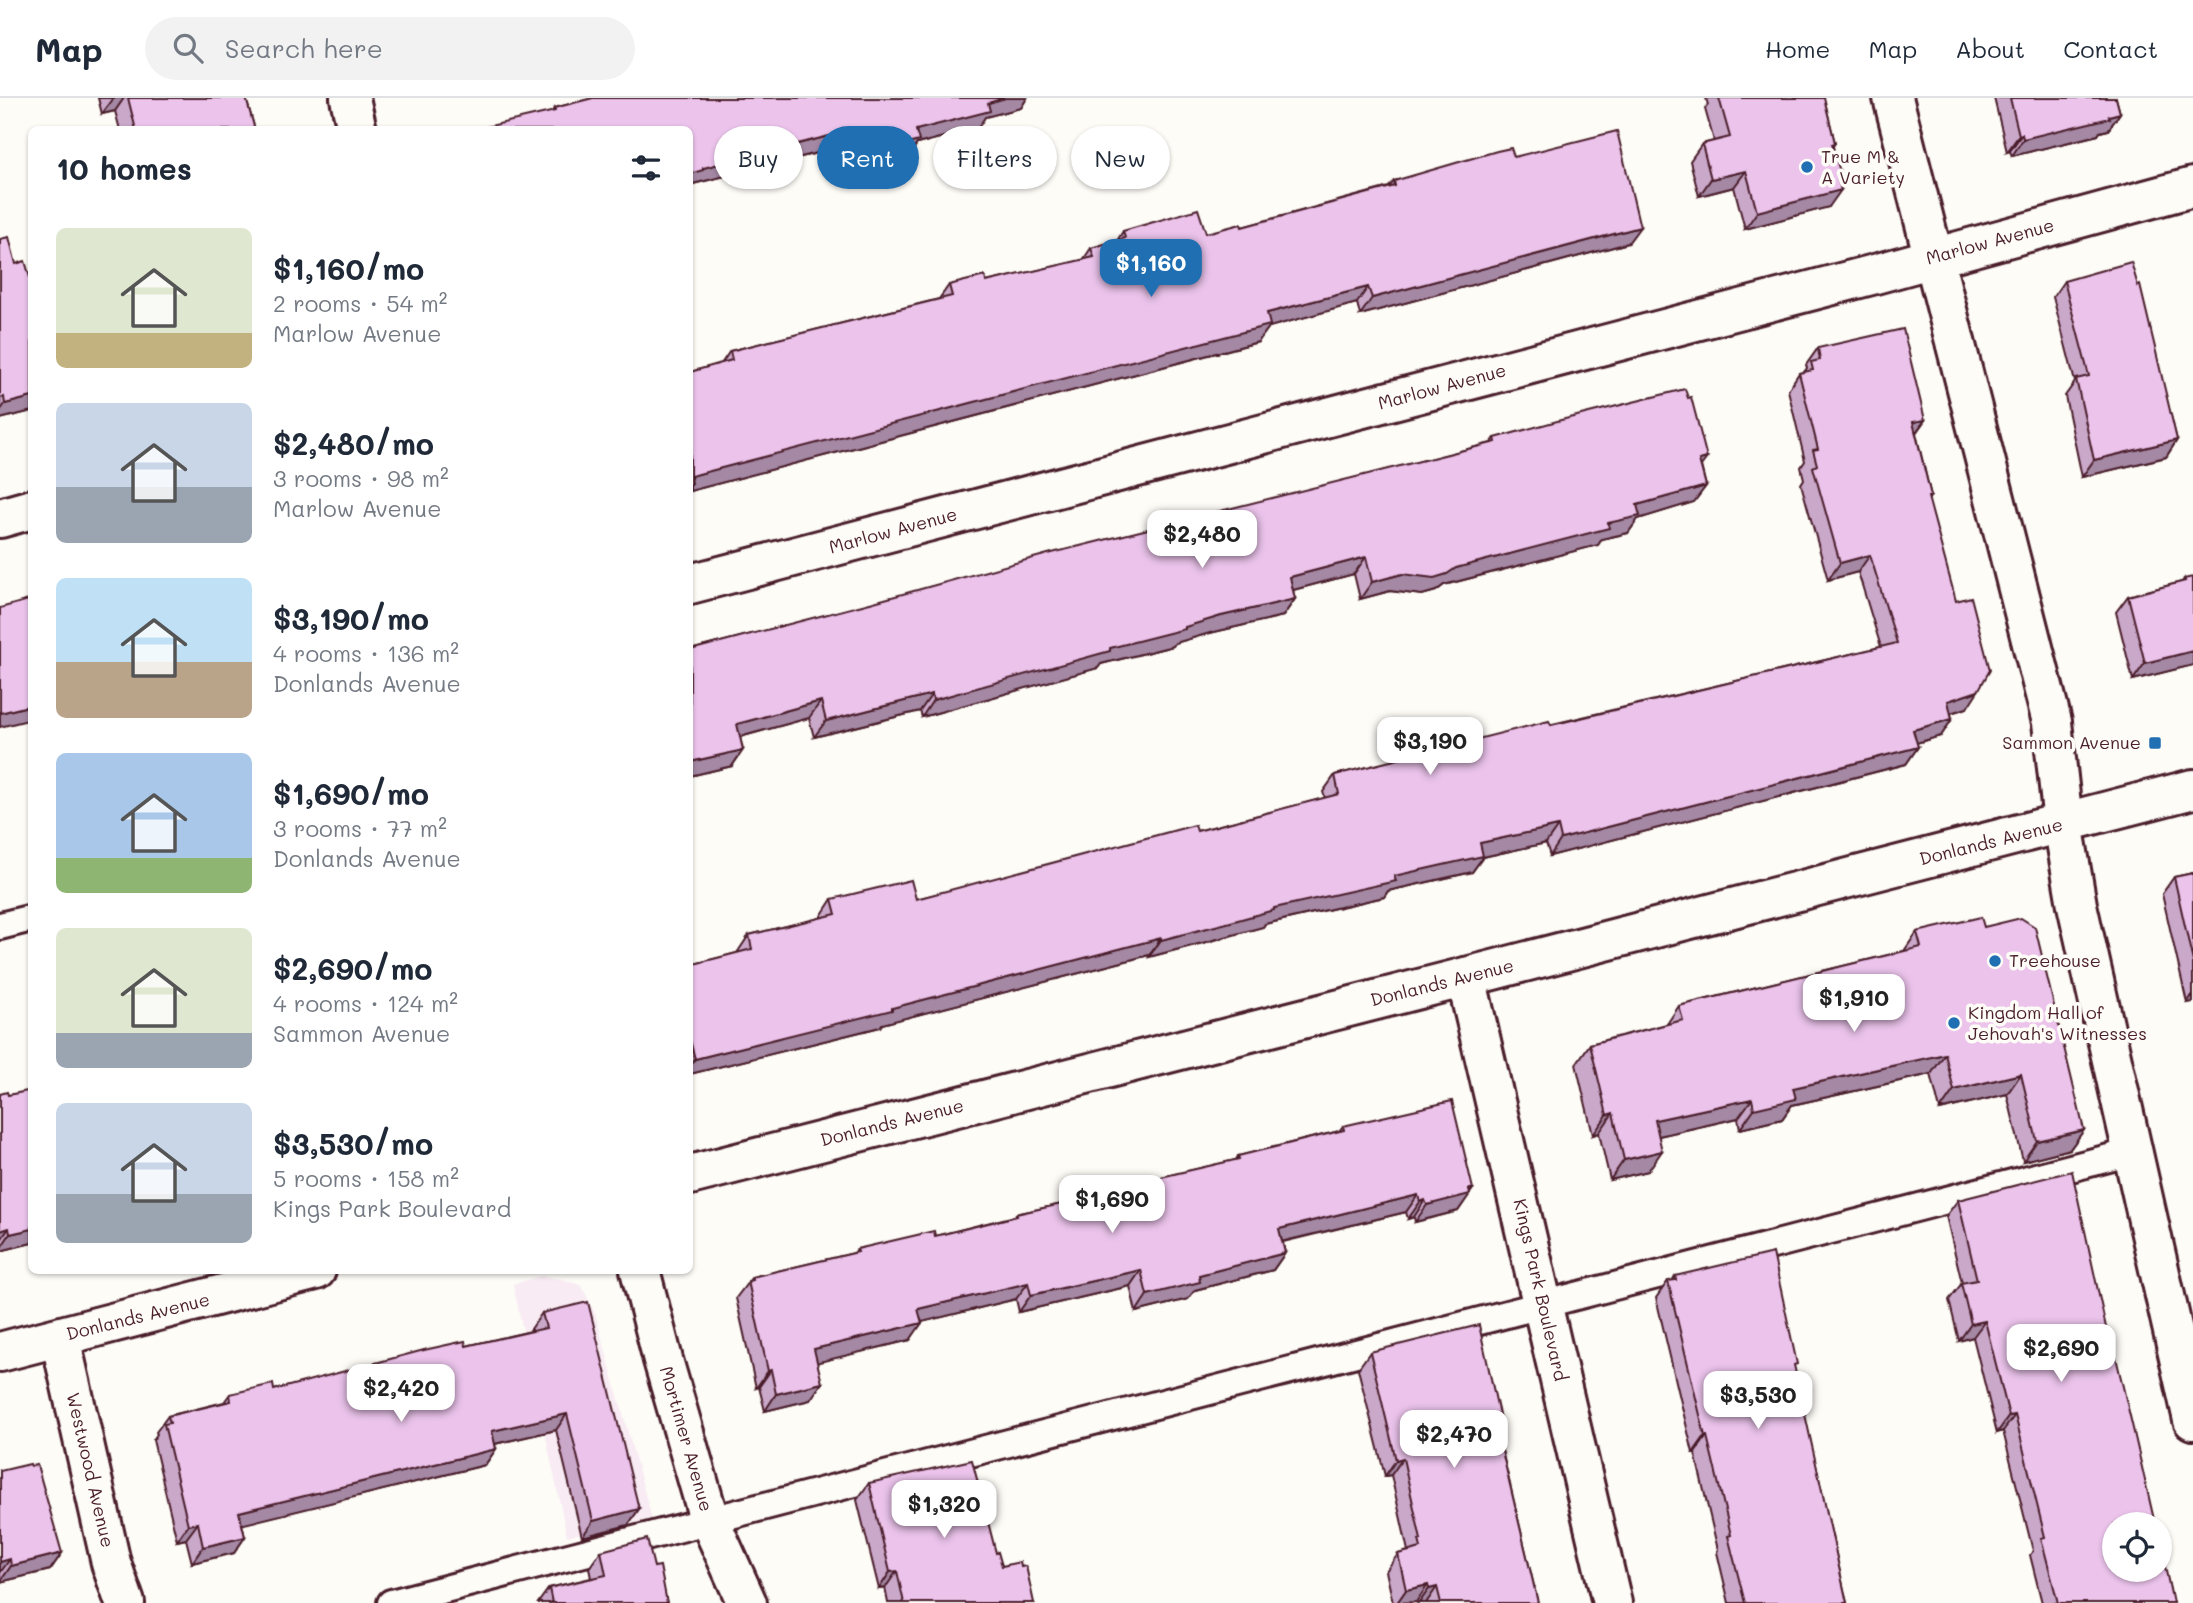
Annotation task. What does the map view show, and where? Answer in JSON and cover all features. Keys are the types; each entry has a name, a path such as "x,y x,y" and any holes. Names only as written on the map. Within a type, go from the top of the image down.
{"street":[{"path":"350,98 356,126"},
{"path":"1892,98 2052,722 2063,823 2077,905 2193,1420"},
{"name":"Marlow Avenue","path":"693,583 1875,274 2193,187"},
{"path":"0,518 28,510"},
{"name":"Donlands Avenue","path":"693,1174 1466,978 2193,789"},
{"name":"Kings Park Boulevard","path":"1466,978 1612,1603"},
{"name":"Donlands Avenue","path":"0,1352 301,1274"},
{"name":"Mortimer Avenue","path":"641,1274 709,1519 747,1603"},
{"name":"Westwood Avenue","path":"60,1337 111,1563 125,1603"}],"lane":[{"path":"0,926 28,919"},
{"path":"391,1603 2132,1152"}],"shaded area":[{"path":"541,1276 582,1286 596,1316 652,1519 567,1536 513,1284"}],"building":[{"path":"128,98 246,98 254,126 135,126"},
{"path":"593,98 1005,98 988,103 990,111 919,129 919,126 817,126 817,139 803,143 803,126 714,126 714,165 693,173 693,126 490,126 555,111 554,108"},
{"path":"1719,98 1824,98 1835,143 1832,144 1842,179 1838,179 1841,190 1757,212 1746,171 1711,179 1702,144 1730,137"},
{"path":"2010,98 2116,98 2120,113 2109,116 2110,118 2023,139 2022,134 2019,135"},
{"path":"1617,131 1640,227 1372,298 1368,287 1267,313 1270,325 693,475 693,371 732,360 730,351 952,296 949,285 985,276 986,282 1094,257 1091,248 1125,238 1123,231 1198,209 1206,233 1241,224 1242,227 1395,186 1394,181 1497,151 1511,148 1514,157"},
{"path":"9,237 16,264 25,261 28,271 28,398 5,404 4,397 0,398 0,239"},
{"path":"2131,262 2138,286 2140,285 2177,440 2094,460 2076,379 2089,376 2064,281"},
{"path":"1903,329 1925,420 1913,422 1931,496 1928,497 1956,601 1971,597 1990,670 1978,691 1948,701 1952,719 1913,730 1918,747 1561,839 1558,826 1480,843 1483,856 1394,876 1396,881 1274,908 1227,923 695,1059 693,964 752,949 749,935 836,914 832,899 911,880 916,899 1195,825 1197,831 1339,794 1335,775 1549,721 1551,725 1897,643 1870,555 1840,563 1813,467 1817,465 1813,450 1818,449 1799,373 1813,370 1811,362 1820,360 1818,348"},
{"path":"1685,389 1688,398 1691,397 1707,458 1699,460 1706,486 1637,505 1640,516 1608,523 1609,528 1456,568 1434,578 1402,574 1372,582 1366,557 1290,577 1295,599 1221,616 1185,629 1110,648 1110,651 933,700 932,694 826,721 821,701 737,724 743,750 693,761 693,649 1048,554 1496,442 1495,438"},
{"path":"2193,577 2193,651 2145,663 2128,596"},
{"path":"28,600 28,706 0,713 0,608"},
{"path":"2193,873 2193,962 2174,877"},
{"path":"1981,917 1984,927 2021,918 2035,927 2084,1130 2037,1141 2021,1074 1954,1090 1945,1054 1793,1088 1796,1099 1754,1109 1752,1099 1655,1120 1662,1151 1624,1160 1613,1113 1607,1115 1590,1044 1683,1020 1679,1006 1921,947 1917,932"},
{"path":"28,1091 28,1230 10,1234 9,1228 0,1231 0,1094 7,1092 8,1095"},
{"path":"1452,1101 1473,1189 1469,1189 1470,1194 1427,1205 1425,1200 1420,1202 1418,1195 1279,1229 1285,1253 1199,1275 1200,1282 1147,1295 1141,1270 1031,1295 1028,1283 918,1309 922,1323 814,1349 822,1383 776,1394 771,1370 768,1371 748,1281 753,1280 752,1277 934,1231 935,1236 1017,1216 1016,1214 1071,1202 1070,1198 1239,1159 1238,1156 1344,1130 1343,1126"},
{"path":"2072,1171 2110,1346 2113,1345 2152,1512 2102,1512 2102,1582 2168,1582 2173,1603 2058,1603 2015,1415 2009,1416 1985,1321 1971,1324 1961,1283 1977,1280 1958,1200"},
{"path":"1773,1253 1797,1364 1794,1365 1847,1603 1745,1603 1728,1536 1731,1535 1668,1281 1676,1280 1675,1276"},
{"path":"588,1302 639,1509 593,1521 567,1414 492,1431 496,1449 239,1512 245,1537 203,1547 198,1523 188,1525 164,1424 170,1423 168,1416 231,1401 230,1394 273,1384 274,1390 424,1350 465,1341 466,1346 546,1328 542,1313"},
{"path":"1479,1325 1502,1428 1497,1430 1538,1603 1441,1603 1437,1587 1429,1589 1428,1585 1406,1590 1398,1554 1421,1548 1421,1540 1403,1458 1396,1460 1370,1352"},
{"path":"972,1460 996,1553 998,1552 1002,1566 1020,1562 1021,1567 1026,1566 1034,1603 904,1603 897,1571 890,1572 869,1483"},
{"path":"30,1464 37,1465 62,1553 11,1566 10,1559 0,1562 0,1471"},
{"path":"647,1539 654,1567 660,1566 667,1603 552,1603 549,1588 606,1575 601,1551"}],"place":[{"name":"True M & A Variety","path":"1807,167"},
{"name":"Sammon Avenue","path":"2155,743"},
{"name":"Treehouse","path":"1995,961"},
{"name":"Kingdom Hall of Jehovah's Witnesses","path":"1954,1023"}]}
